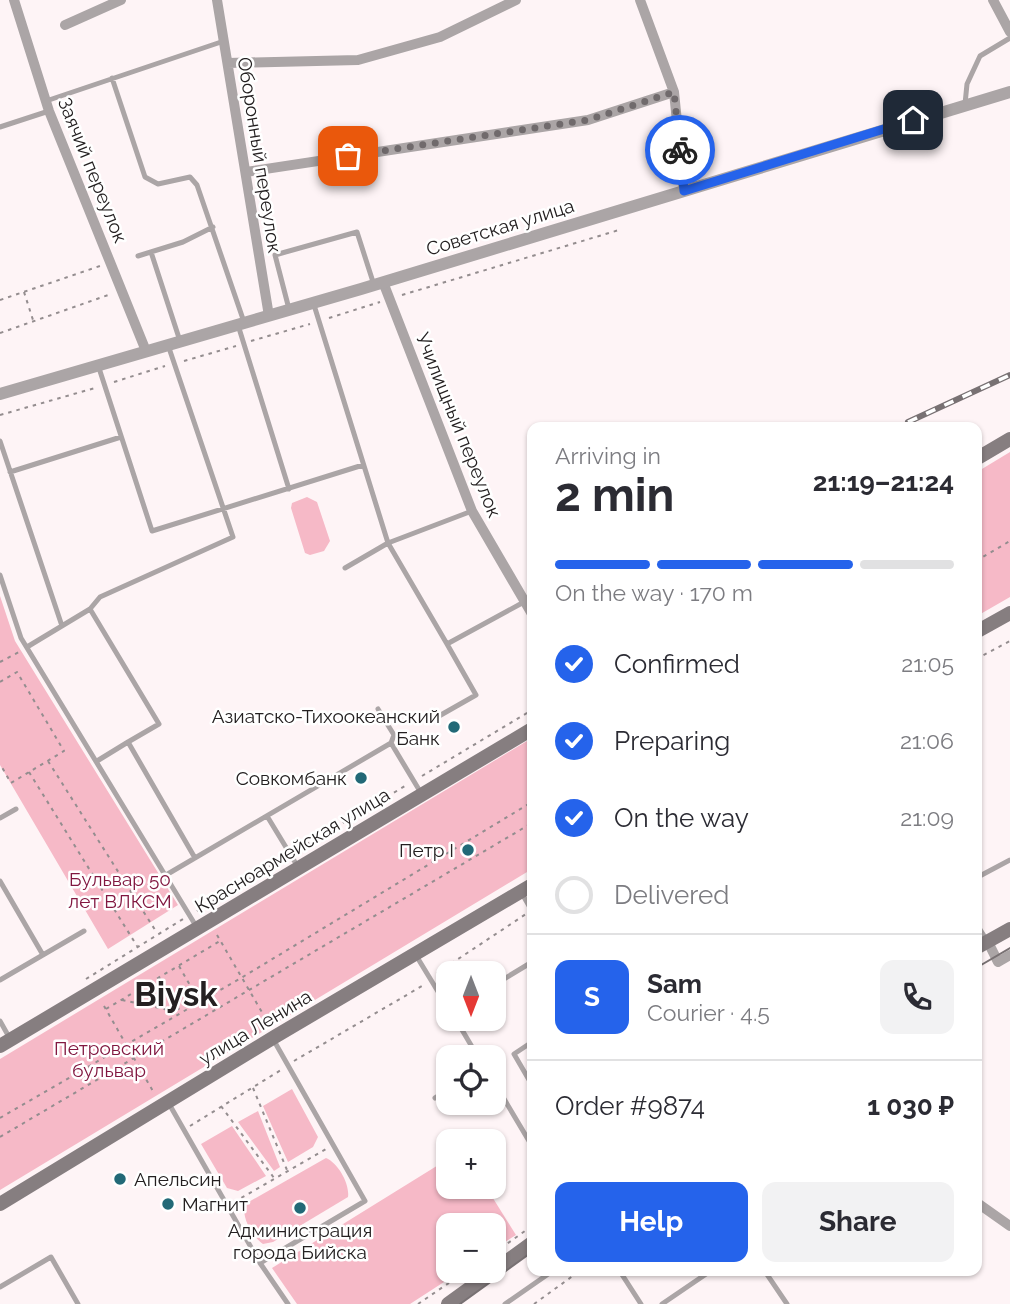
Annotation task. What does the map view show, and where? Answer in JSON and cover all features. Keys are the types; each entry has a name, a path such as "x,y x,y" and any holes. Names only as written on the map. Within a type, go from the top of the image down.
{"main road":[{"path":"982,456 1010,439"},
{"path":"982,629 1010,613"},
{"name":"Красноармейская улица","path":"5,1043 527,732"},
{"name":"улица Ленина","path":"0,1204 273,1038 526,889"},
{"path":"982,945 1010,929"},
{"path":"448,1304 527,1247"}],"street":[{"name":"Заячий переулок","path":"14,0 48,106 146,351"},
{"path":"65,25 121,0"},
{"name":"Оборонный переулок","path":"217,0 269,316"},
{"path":"228,63 358,60 440,37 516,0"},
{"path":"640,0 674,92 684,191"},
{"path":"993,0 1010,32"},
{"path":"246,172 588,120 674,92"},
{"name":"Советская улица","path":"0,394 379,284 1010,92"},
{"name":"Училищный переулок","path":"379,284 389,299 472,511 527,605"},
{"path":"982,945 998,962 1010,955"},
{"path":"982,1206 1010,1227"}],"lane":[{"path":"965,104 967,84 980,56 1010,38"},
{"path":"0,127 112,78 224,41"},
{"path":"112,78 145,177 158,184 190,177 197,185 213,227 241,324 244,344 289,489"},
{"path":"138,256 183,243 213,227"},
{"path":"290,310 275,255 357,232 379,284"},
{"path":"27,648 90,609 100,597 233,537 174,364 174,343 151,252"},
{"path":"313,303 388,543 476,695 432,720"},
{"path":"98,365 152,531 363,466"},
{"path":"10,472 121,437"},
{"path":"0,441 62,626"},
{"path":"345,568 388,543 472,511"},
{"path":"0,575 27,648 197,929"},
{"path":"447,644 525,602"},
{"path":"90,609 159,724 96,761"},
{"path":"166,875 391,743 394,734 379,709"},
{"path":"128,742 195,858"},
{"path":"391,743 422,795"},
{"path":"0,818 16,809"},
{"path":"267,816 299,870"},
{"path":"982,875 1010,860"},
{"path":"0,881 43,955"},
{"path":"0,980 84,931"},
{"path":"416,956 436,989"},
{"path":"506,978 527,965"},
{"path":"0,1021 5,1043"},
{"path":"260,1263 365,1201 273,1038"},
{"path":"527,1045 514,1054 527,1076"},
{"path":"168,1101 260,1263 288,1304"},
{"path":"506,1102 527,1138"},
{"path":"0,1287 51,1257 78,1304"},
{"path":"505,1304 545,1276"},
{"path":"623,1276 641,1304"},
{"path":"662,1304 703,1276"},
{"path":"768,1276 787,1304"}],"path":[{"path":"0,415 619,230"},
{"path":"0,300 111,262"},
{"path":"0,333 122,290"},
{"path":"24,292 33,321"},
{"path":"982,557 1010,541"},
{"path":"982,656 1010,641"},
{"path":"0,662 27,648"},
{"path":"0,681 18,672 64,751 11,783 0,764"},
{"path":"86,979 527,713"},
{"path":"48,761 158,934"},
{"path":"29,772 138,947"},
{"path":"0,1118 242,978 527,805"},
{"path":"0,1137 250,992 527,826"},
{"path":"184,1129 430,979 443,967 527,914"},
{"path":"217,935 266,1020"},
{"path":"150,1087 104,1008 220,941"},
{"path":"179,966 199,1002"},
{"path":"159,978 180,1012"},
{"path":"121,1000 180,1012"},
{"path":"252,1087 288,1171"},
{"path":"222,1106 274,1179"},
{"path":"228,1206 333,1144"},
{"path":"506,1244 527,1230"},
{"path":"534,1304 573,1276"},
{"path":"418,1304 449,1283"}],"green space":[{"path":"1010,452 1010,597 982,613 982,469"},
{"path":"307,497 317,502 330,541 324,551 310,555 305,553 291,508 292,503"},
{"name":"Бульвар 50 лет ВЛКСМ","path":"0,596 15,641 178,905 108,949 0,765"},
{"name":"Петровский бульвар","path":"527,741 527,872 0,1190 0,1059"},
{"path":"292,1089 318,1137 313,1147 288,1162 263,1106"},
{"path":"258,1111 280,1167 274,1171 238,1122"},
{"path":"232,1126 266,1176 238,1191 227,1188 201,1144"},
{"path":"326,1158 335,1164 342,1174 348,1197 273,1242 263,1244 248,1226 245,1204"},
{"path":"436,1166 436,1199 494,1199 502,1213 436,1213 436,1283 442,1283 410,1304 297,1304 272,1268"},
{"path":"506,1219 516,1235 506,1241"}],"tram line":[{"path":"982,964 1010,948"},
{"path":"460,1304 527,1256"}],"railway":[{"path":"908,422 1010,375"}],"way so far":[{"path":"348,156 588,120 674,92 680,150"}],"place":[{"name":"Азиатско-Тихоокеанский Банк","path":"454,727"},
{"name":"Совкомбанк","path":"361,778"},
{"name":"Петр I","path":"468,850"},
{"name":"Апельсин","path":"120,1179"},
{"name":"Магнит","path":"168,1204"},
{"name":"Администрация города Бийска","path":"300,1208"}],"district":[{"name":"Biysk","path":"176,994"}],"route":[{"path":"680,150 684,191 913,120"}]}
